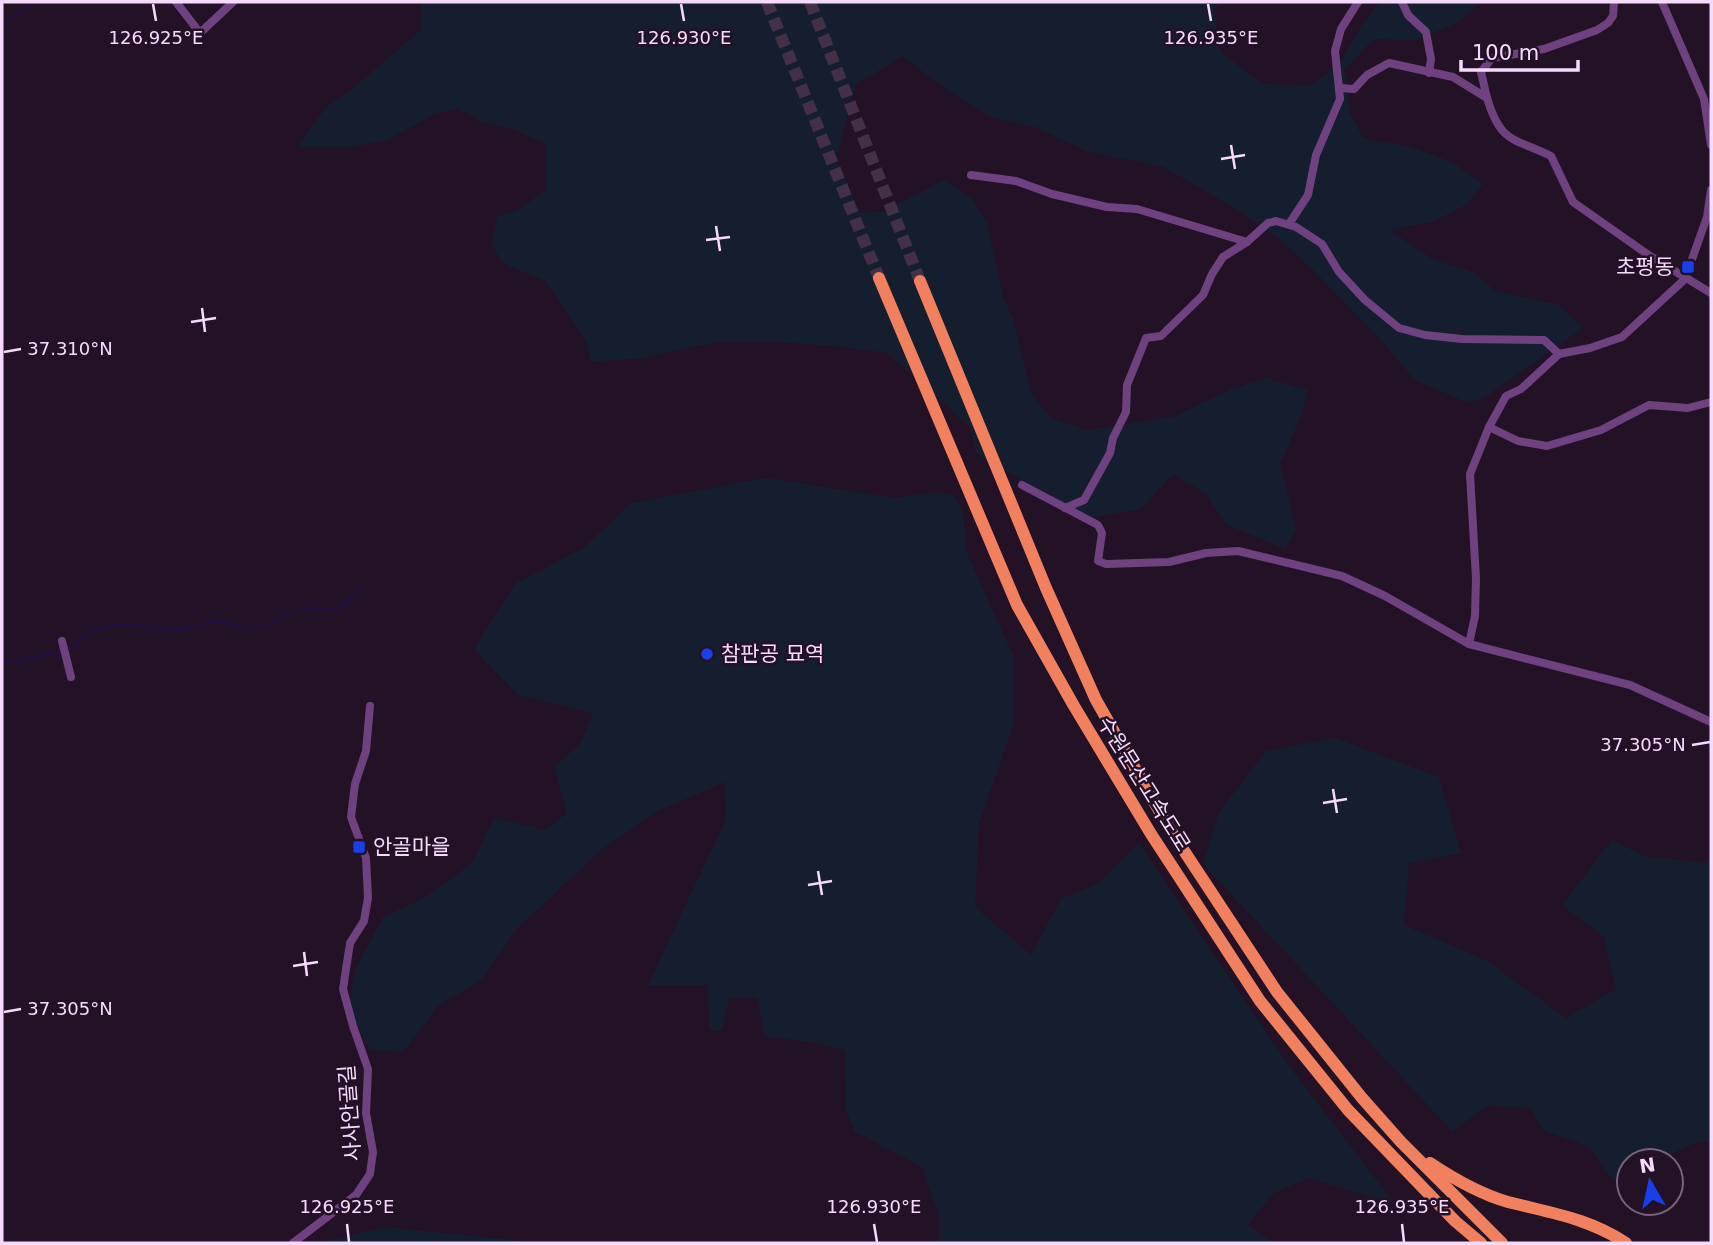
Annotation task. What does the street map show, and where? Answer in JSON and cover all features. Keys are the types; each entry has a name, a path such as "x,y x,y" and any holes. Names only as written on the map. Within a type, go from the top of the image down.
{"highway":[{"name":"수원문산고속도로","path":"879,278 1017,605 1123,788 1260,1001 1348,1110 1455,1221 1481,1243"},
{"name":"수원문산고속도로","path":"920,281 1046,589 1096,700 1169,828 1278,992 1362,1098 1401,1142 1502,1243"},
{"path":"1401,1142 1448,1175 1479,1191 1506,1201 1577,1218 1626,1243"},
{"path":"1455,1221 1472,1243"}],"street":[{"path":"176,2 200,33 233,2"},
{"path":"1289,224 1308,195 1316,155 1340,99 1335,51 1341,29 1358,2"},
{"path":"1402,2 1408,15 1426,32 1431,59 1429,73"},
{"path":"1614,2 1614,16 1597,30 1544,49 1492,58 1481,72 1495,123 1508,138 1551,156 1573,202 1685,279 1711,293"},
{"path":"1662,2 1704,99 1711,145"},
{"path":"1339,88 1354,89 1367,75 1389,63 1453,77 1487,97"},
{"path":"971,175 1016,181 1052,194 1107,207 1138,209 1247,242"},
{"path":"1469,644 1475,616 1476,578 1470,474 1489,427 1506,396 1521,389 1559,354 1590,348 1622,337 1685,279 1707,217 1711,190"},
{"path":"1065,508 1084,500 1110,453 1113,438 1126,412 1127,385 1146,338 1161,336 1203,295 1223,257 1247,242 1268,223 1276,221 1289,224 1322,244 1339,272 1365,300 1399,328 1424,335 1462,339 1544,340 1559,354"},
{"path":"1489,427 1518,441 1547,446 1601,430 1649,405 1688,408 1711,402"},
{"path":"1022,485 1098,525 1102,533 1098,561 1106,564 1169,562 1206,553 1238,551 1342,576 1385,596 1469,644 1630,685 1711,722"},
{"path":"62,641 71,677"},
{"name":"사사안골길","path":"293,1243 356,1195 370,1174 373,1152 366,1113 368,1069 343,989 350,943 364,921 369,898 366,858 351,817 355,784 366,751 370,706"}],"shaded area":[{"path":"421,2 1220,2 1214,11 1221,52 1262,84 1311,85 1340,63 1361,26 1380,2 1479,2 1459,22 1416,40 1374,39 1344,70 1350,114 1362,136 1372,141 1405,145 1452,162 1483,184 1466,205 1432,222 1389,230 1434,260 1475,273 1495,291 1559,305 1583,328 1484,398 1468,403 1415,380 1381,340 1313,270 1284,243 1243,213 1164,167 1086,151 1035,127 993,118 946,89 902,56 856,85 836,158 860,213 885,211 944,180 972,198 987,224 1003,296 1013,319 1032,395 1052,419 1088,430 1176,416 1232,389 1267,378 1307,390 1302,414 1280,464 1296,530 1285,549 1227,525 1206,494 1173,474 1141,509 1088,518 976,454 971,428 887,353 767,341 720,341 643,358 591,362 586,340 545,281 503,263 491,244 498,216 516,211 546,190 546,144 515,130 481,122 457,108 433,115 387,140 354,147 297,147 327,106 346,94 421,30"},
{"path":"766,478 894,498 936,492 950,494 957,499 963,513 967,554 1013,655 1013,726 979,823 975,907 1031,955 1061,899 1099,883 1139,843 1289,1066 1395,1204 1308,1178 1274,1193 1248,1224 1273,1243 939,1243 939,1214 921,1166 855,1132 846,1110 845,1050 764,1036 758,997 729,998 722,1031 709,1030 708,985 648,985 726,819 725,782 658,811 601,850 516,930 482,979 438,1006 403,1052 370,1050 349,1010 355,970 383,917 423,899 472,863 494,818 545,830 567,813 554,767 580,744 593,713 518,695 474,649 515,584 583,548 632,503"},
{"path":"1335,738 1439,777 1461,853 1409,863 1404,925 1487,961 1566,1018 1616,989 1604,937 1562,905 1612,840 1646,857 1711,863 1711,1142 1698,1142 1685,1148 1615,1147 1613,1180 1588,1146 1544,1131 1531,1108 1488,1106 1452,1131 1203,864 1219,812 1266,751"},
{"path":"385,1227 538,1243 319,1243"}],"waterway":[{"path":"2,25 36,2"},
{"path":"300,608 340,607 360,586"},
{"path":"68,650 91,632 108,626 129,624 177,630 216,621 244,627 261,627 279,620 288,612"},
{"path":"2,663 61,652"}],"tunnel":[{"path":"767,2 879,278"},
{"path":"810,2 920,281"}],"place":[{"name":"초평동","path":"1688,267"},
{"name":"참판공 묘역","path":"707,654"},
{"name":"안골마을","path":"359,847"}]}
